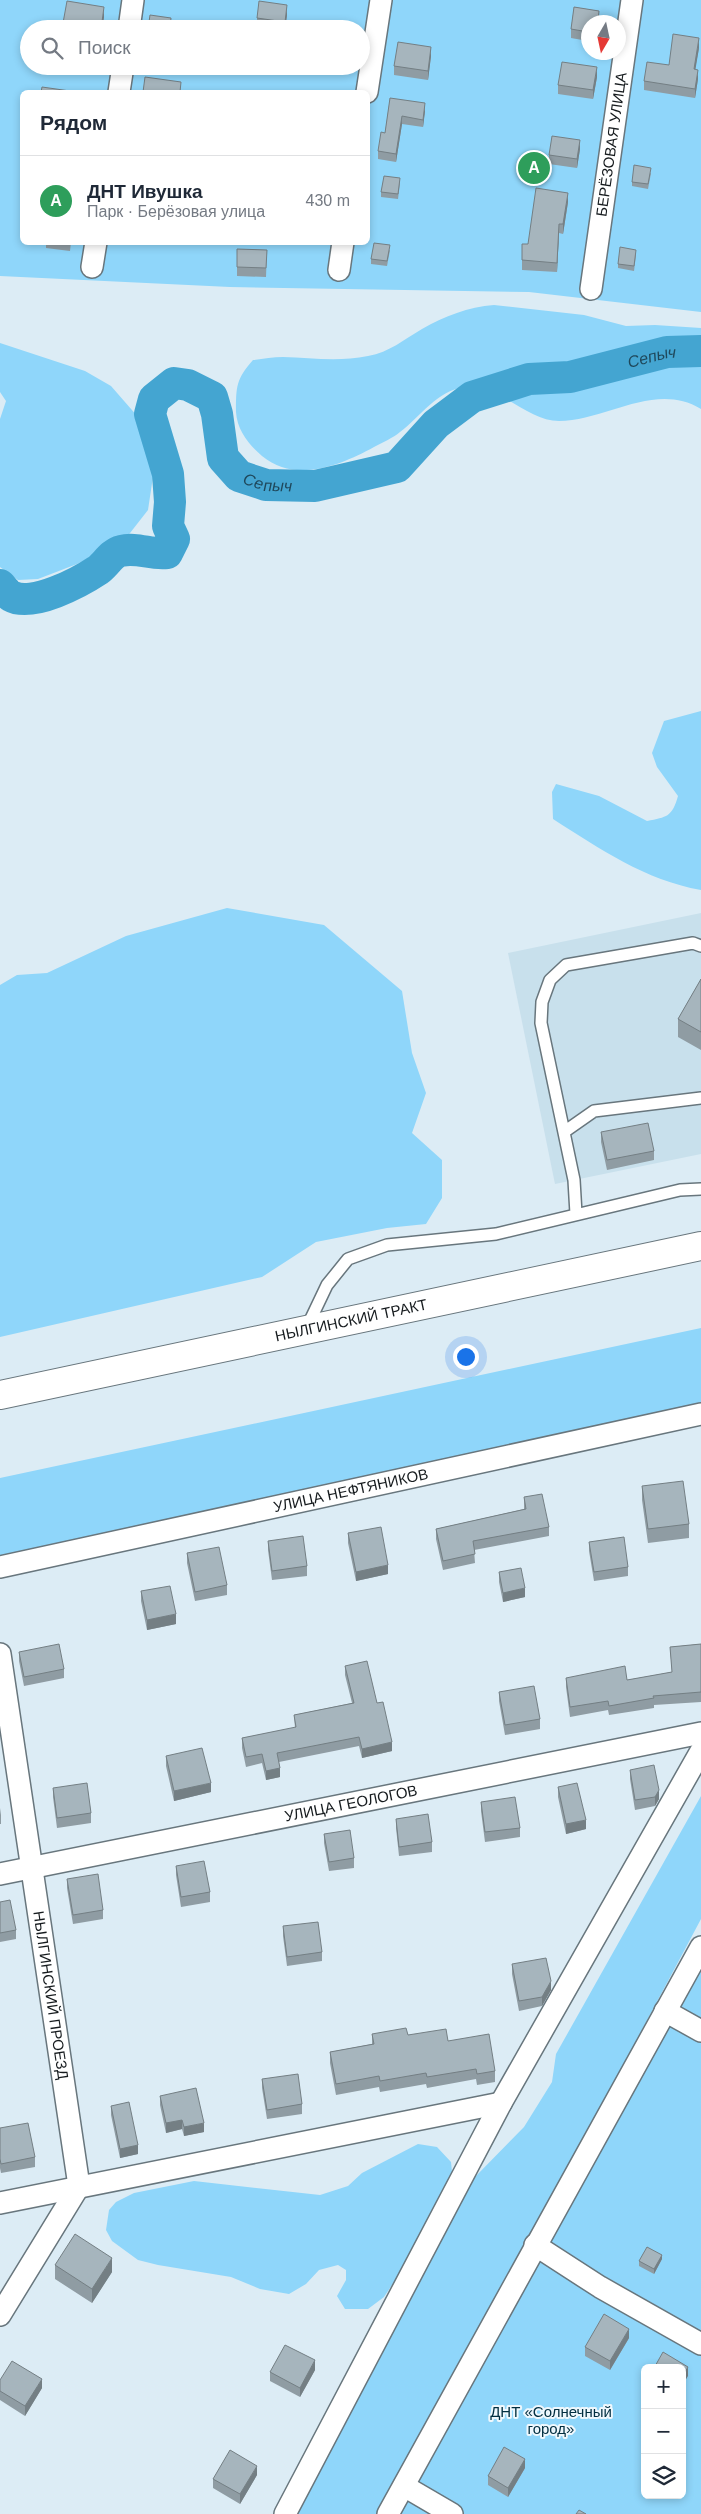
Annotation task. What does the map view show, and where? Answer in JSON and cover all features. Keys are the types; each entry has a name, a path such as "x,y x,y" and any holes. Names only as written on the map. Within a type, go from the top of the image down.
{"main road":[{"name":"НЫЛГИНСКИЙ ТРАКТ","path":"0,1394 701,1246"}],"street":[{"path":"130,20 133,0"},
{"path":"370,74 382,0"},
{"name":"БЕРЁЗОВАЯ УЛИЦА","path":"591,288 632,0"},
{"path":"119,90 122,75"},
{"path":"367,90 370,75"},
{"path":"92,267 96,245"},
{"path":"339,270 343,245"},
{"name":"УЛИЦА НЕФТЯНИКОВ","path":"0,1567 701,1414"},
{"name":"НЫЛГИНСКИЙ ПРОЕЗД","path":"0,1654 33,1866 79,2186"},
{"name":"УЛИЦА ГЕОЛОГОВ","path":"0,1874 701,1733"},
{"path":"285,2514 501,2103 701,1752"},
{"path":"388,2514 534,2245 701,1947"},
{"path":"665,2011 701,2031"},
{"path":"0,2203 501,2103"},
{"path":"0,2314 79,2186"},
{"path":"534,2245 600,2287 701,2344"},
{"path":"404,2486 452,2514"}],"lane":[{"path":"576,1214 574,1180 541,1023 542,1002 550,980 566,965 693,943 701,946"},
{"path":"564,1132 594,1111 701,1098"},
{"path":"305,1330 328,1285 348,1259 387,1245 496,1234 680,1190 701,1189"}],"shaded area":[{"path":"701,913 701,1154 555,1184 508,953"}],"green space":[{"path":"0,0 701,0 701,312 529,292 230,287 0,276"},
{"path":"494,305 584,315 626,326 655,325 701,328 701,409 684,401 648,400 595,415 559,421 535,415 488,390 464,387 454,389 437,399 408,426 388,440 361,454 333,465 304,470 289,469 275,464 262,456 248,442 241,431 236,412 238,384 243,373 253,360 283,357 336,359 368,356 390,349 422,329 448,316 466,310"},
{"path":"0,343 85,371 111,386 145,425 151,446 154,470 148,510 123,542 77,564 38,579 18,580 0,567 0,419 6,401 0,392"},
{"path":"701,711 701,890 661,879 642,871 606,852 553,819 552,792 556,784 599,796 647,821 668,815 678,796 657,767 652,753 664,721"},
{"path":"227,908 324,925 402,991 412,1053 426,1093 412,1133 442,1160 442,1198 426,1224 387,1228 316,1242 262,1277 0,1337 0,985 17,975 47,973 126,936"},
{"path":"701,1328 701,1410 0,1562 0,1478"},
{"name":"ДНТ «Солнечный город»","path":"701,1796 701,1919 427,2434 701,1961 701,2514 296,2514 475,2177 524,2127 552,2082 556,2054"},
{"path":"418,2144 437,2147 451,2162 452,2172 425,2235 384,2297 368,2309 345,2309 337,2296 346,2280 346,2270 338,2265 319,2270 306,2284 289,2294 260,2289 231,2277 138,2260 112,2241 106,2230 109,2210 116,2202 134,2193 194,2181 320,2195 348,2186 362,2173"}],"building":[{"path":"67,1 104,7 102,20 64,20"},
{"path":"259,1 287,5 285,20 257,18"},
{"path":"574,7 599,11 599,15 581,15 581,31 571,29"},
{"path":"150,15 171,18 171,20 149,20"},
{"path":"673,34 699,38 694,69 698,70 695,89 644,81 647,62 669,65"},
{"path":"398,42 431,47 428,71 394,66"},
{"path":"562,62 597,67 593,90 558,85"},
{"path":"145,77 181,82 180,90 143,90"},
{"path":"42,87 63,90 41,90"},
{"path":"390,98 425,103 423,120 402,116 396,154 378,151 381,132 385,133"},
{"path":"552,136 580,140 577,159 549,155"},
{"path":"634,165 651,168 648,184 632,182"},
{"path":"384,176 400,178 398,194 381,192"},
{"path":"536,188 568,193 563,224 559,224 557,263 522,260 522,244 528,244"},
{"path":"374,243 390,245 387,261 371,259"},
{"path":"620,247 636,250 634,266 618,264"},
{"path":"237,249 267,250 266,268 237,267"},
{"path":"701,979 701,1032 678,1019"},
{"path":"648,1123 654,1151 607,1160 601,1132"},
{"path":"683,1481 689,1524 648,1529 642,1486"},
{"path":"542,1494 549,1527 473,1541 475,1554 443,1561 436,1529 526,1509 524,1497"},
{"path":"381,1527 388,1565 356,1572 348,1533"},
{"path":"303,1536 307,1566 272,1571 268,1541"},
{"path":"624,1537 628,1567 594,1572 589,1542"},
{"path":"219,1547 227,1585 195,1592 187,1553"},
{"path":"521,1568 525,1588 503,1593 499,1572"},
{"path":"170,1586 176,1614 147,1620 141,1591"},
{"path":"59,1644 64,1669 24,1677 19,1652"},
{"path":"701,1644 701,1692 653,1696 654,1698 609,1706 608,1701 570,1707 566,1678 625,1666 627,1680 672,1672 670,1647"},
{"path":"367,1661 377,1703 383,1702 392,1742 362,1749 359,1737 277,1753 280,1768 266,1771 262,1754 246,1757 242,1738 296,1727 294,1715 354,1703 345,1666"},
{"path":"534,1686 540,1719 505,1725 499,1692"},
{"path":"202,1748 211,1783 174,1791 166,1756"},
{"path":"654,1765 659,1790 655,1797 635,1800 630,1770"},
{"path":"87,1783 91,1813 57,1818 53,1788"},
{"path":"577,1783 586,1820 566,1824 558,1787"},
{"path":"515,1797 520,1828 485,1832 481,1802"},
{"path":"428,1814 432,1842 399,1847 396,1819"},
{"path":"350,1830 354,1858 329,1862 324,1834"},
{"path":"204,1861 210,1892 181,1897 176,1866"},
{"path":"98,1874 103,1910 73,1915 67,1879"},
{"path":"10,1900 16,1930 0,1933 0,1902"},
{"path":"318,1922 322,1952 287,1957 283,1926"},
{"path":"546,1958 551,1981 542,1997 519,2001 512,1964"},
{"path":"406,2028 408,2035 446,2029 448,2041 489,2034 495,2071 477,2074 476,2069 427,2077 426,2073 380,2081 379,2076 336,2084 330,2052 374,2044 372,2034"},
{"path":"298,2074 302,2104 267,2110 262,2079"},
{"path":"196,2088 204,2123 184,2127 182,2120 166,2123 160,2096"},
{"path":"129,2102 138,2145 120,2149 111,2106"},
{"path":"28,2123 35,2157 1,2164 0,2128"},
{"path":"75,2234 112,2258 92,2289 55,2265"},
{"path":"647,2247 662,2255 654,2269 639,2261"},
{"path":"604,2314 629,2329 610,2361 585,2347"},
{"path":"285,2345 315,2360 300,2388 270,2372"},
{"path":"663,2352 683,2364 656,2364"},
{"path":"12,2361 42,2379 25,2406 0,2391 0,2380"},
{"path":"504,2447 525,2459 508,2488 488,2476"},
{"path":"230,2450 257,2466 240,2494 213,2479"},
{"path":"579,2510 586,2514 576,2514"}],"waterway":[{"name":"Сепыч","path":"0,585 11,596 20,599 31,599 56,592 80,581 98,570 115,554 121,551 133,550 167,553 174,539 168,526 170,502 168,474 150,414 154,399 174,383 188,385 212,397 217,414 223,458 239,476 266,485 315,486 397,467 436,424 472,397 529,379 570,377 667,352 701,351"}],"place":[{"name":"ДНТ Ивушка","path":"534,168"}]}
